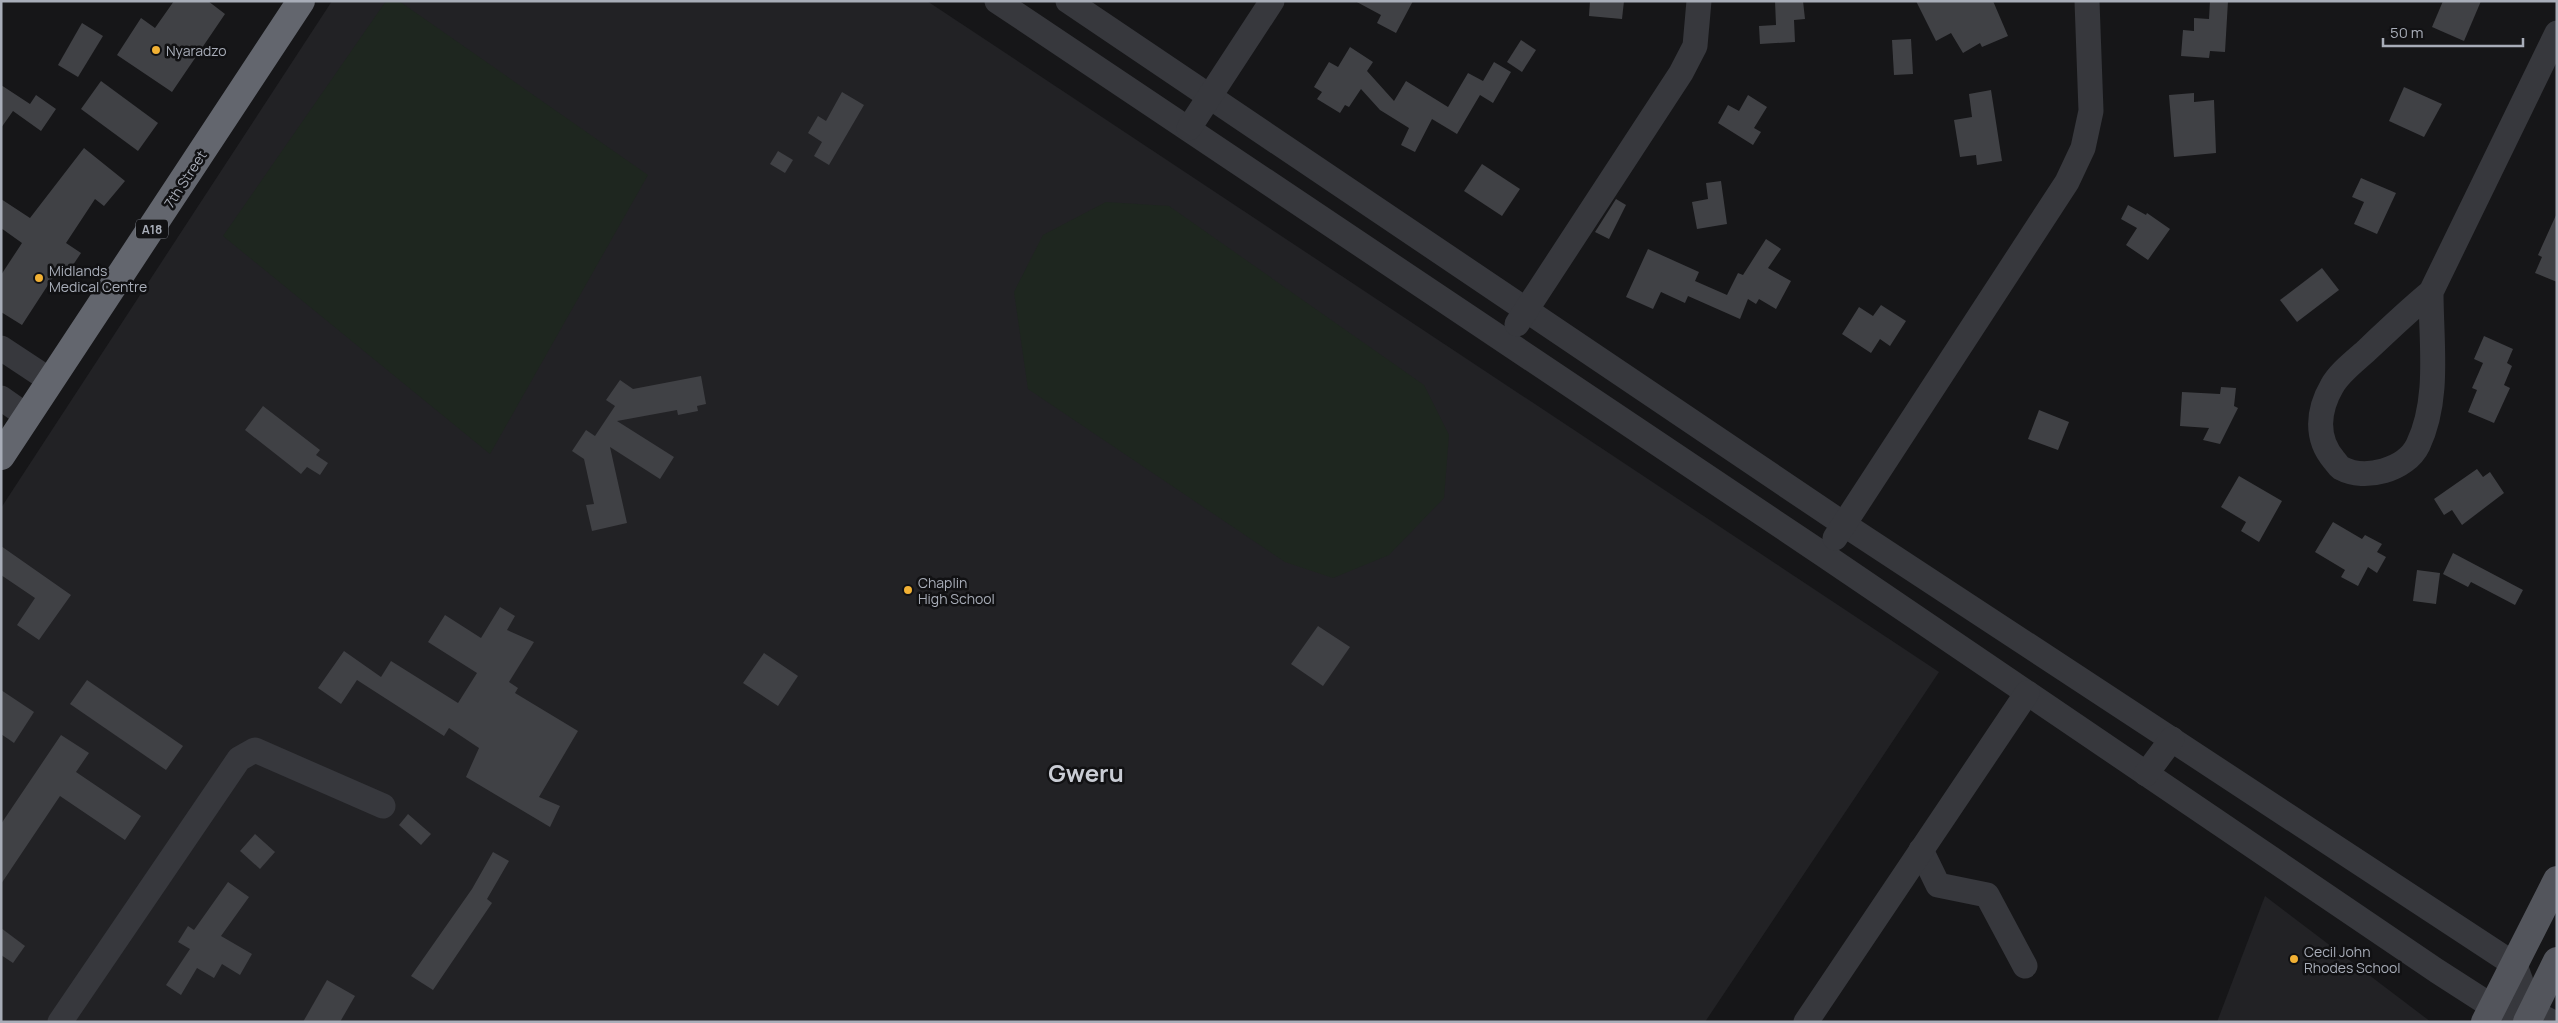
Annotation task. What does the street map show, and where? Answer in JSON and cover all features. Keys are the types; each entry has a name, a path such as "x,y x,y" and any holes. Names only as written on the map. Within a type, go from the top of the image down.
{"highway":[{"name":"7th Street","path":"1,456 301,1"}],"main road":[{"path":"2489,1014 2557,880"},
{"path":"2537,1019 2557,961"}],"street":[{"path":"997,1 1824,555 2146,774 2489,1014 2537,1019 2515,965 1845,525 1068,1"},
{"path":"1189,128 1272,1"},
{"path":"1506,341 1682,73 1695,46 1699,1"},
{"path":"1824,555 2067,182 2079,157 2091,110 2087,1"},
{"path":"2430,292 2432,381 2429,417 2417,448 2405,461 2379,473 2358,473 2340,468 2328,454 2320,431 2322,408 2332,384 2430,292 2557,33"},
{"path":"1,348 51,381"},
{"path":"1,398 28,416"},
{"path":"1806,1022 2027,693"},
{"path":"2146,774 2172,739"},
{"path":"60,1022 239,759 256,750 383,806"},
{"path":"1921,850 1938,885 1987,895 2026,966"}],"shaded area":[{"name":"Chaplin High School","path":"332,1 927,1 1939,672 1705,1022 1,1022 1,508"},
{"path":"386,1 399,1 648,175 490,454 223,236"},
{"path":"1106,202 1169,206 1424,385 1449,435 1444,498 1389,555 1333,578 1285,562 1028,389 1014,292 1043,235"},
{"name":"Cecil John Rhodes School","path":"2265,896 2431,1022 2217,1022"}],"building":[{"path":"174,1 208,1 225,14 172,92 117,55 141,18 155,28"},
{"path":"1355,1 1413,1 1396,33 1377,23 1381,15"},
{"path":"1590,1 1624,1 1622,19 1589,16"},
{"path":"1775,1 1803,1 1805,19 1794,20 1795,42 1760,44 1759,26 1776,25"},
{"path":"1916,1 1993,1 2008,36 1982,47 1980,43 1963,53 1951,33 1936,41"},
{"path":"2210,1 2228,1 2225,52 2210,51 2209,58 2181,56 2183,30 2194,31 2194,18 2209,19"},
{"path":"2443,1 2481,1 2464,41 2432,27"},
{"path":"82,23 103,36 78,77 58,65"},
{"path":"1911,39 1913,74 1894,75 1892,40"},
{"path":"1521,40 1536,50 1522,72 1507,62"},
{"path":"1350,47 1373,62 1367,71 1394,101 1406,81 1448,107 1468,73 1483,81 1494,62 1511,72 1493,103 1480,95 1457,134 1432,119 1415,152 1401,145 1409,128 1380,110 1361,89 1349,107 1345,105 1340,113 1317,99 1322,92 1314,87 1329,62 1338,67"},
{"path":"101,81 158,123 138,151 81,109"},
{"path":"1,85 30,104 36,95 56,109 41,131 13,111 1,128"},
{"path":"2404,87 2442,104 2424,137 2389,121"},
{"path":"1991,90 2002,161 1977,165 1976,155 1960,157 1954,120 1972,117 1969,94"},
{"path":"842,92 864,105 829,165 814,156 822,142 808,133 818,116 826,121"},
{"path":"2194,93 2194,102 2214,100 2216,153 2174,157 2169,95"},
{"path":"1748,95 1767,107 1754,128 1761,132 1753,145 1718,123 1728,105 1739,111"},
{"path":"84,148 125,181 104,206 95,199 66,243 81,253 67,274 59,268 22,325 1,312 1,275 22,243 1,228 1,199 30,218"},
{"path":"778,151 793,160 785,173 770,164"},
{"path":"1482,164 1520,189 1502,216 1464,191"},
{"path":"2361,178 2396,193 2377,234 2354,224 2364,202 2352,197"},
{"path":"1721,181 1727,224 1697,229 1692,202 1708,199 1706,183"},
{"path":"1616,199 1626,205 1609,239 1595,232"},
{"path":"2128,205 2146,215 2147,213 2170,229 2148,260 2126,245 2137,228 2121,219"},
{"path":"2557,213 2557,282 2535,273 2542,257 2538,255"},
{"path":"1766,239 1781,249 1768,268 1791,281 1776,309 1759,299 1756,304 1748,299 1740,319 1688,296 1685,303 1661,292 1653,309 1626,297 1648,249 1699,272 1695,281 1727,295 1738,273 1743,275"},
{"path":"2322,268 2339,290 2297,322 2280,300"},
{"path":"1881,305 1906,321 1890,346 1880,339 1871,353 1842,334 1859,307 1873,316"},
{"path":"2484,336 2513,349 2507,363 2512,366 2504,385 2510,388 2494,423 2468,412 2477,390 2472,388 2483,363 2474,359"},
{"path":"701,376 706,404 697,406 698,411 678,415 677,410 617,421 674,457 660,479 610,447 627,523 592,531 586,505 594,504 584,459 572,451 586,430 595,436 615,406 606,400 620,380 633,389"},
{"path":"2221,387 2236,388 2234,406 2238,408 2220,444 2203,440 2209,428 2180,426 2182,392 2220,394"},
{"path":"263,406 320,450 316,455 328,463 320,475 307,467 301,474 245,430"},
{"path":"2039,410 2069,422 2058,450 2028,439"},
{"path":"2477,469 2483,477 2490,472 2504,493 2462,525 2452,510 2444,515 2434,499"},
{"path":"2239,476 2282,501 2259,542 2241,531 2246,522 2221,507"},
{"path":"2333,522 2362,539 2365,535 2382,544 2377,552 2386,557 2377,573 2368,567 2358,586 2341,577 2345,570 2315,552"},
{"path":"1,546 71,595 39,640 17,625 35,598 1,575"},
{"path":"2453,553 2523,590 2515,605 2471,582 2468,587 2443,574"},
{"path":"2417,570 2440,573 2436,604 2413,601"},
{"path":"500,607 515,616 507,630 534,642 509,682 518,688 515,693 578,731 539,797 560,806 550,827 466,777 479,748 449,728 444,736 357,680 341,704 318,688 344,651 381,677 391,661 458,703 477,673 428,642 445,615 481,638"},
{"path":"1318,626 1350,647 1323,686 1291,664"},
{"path":"764,653 798,676 778,706 743,683"},
{"path":"87,680 183,746 166,770 70,704"},
{"path":"1,690 34,712 14,743 1,734"},
{"path":"61,735 89,753 76,772 141,816 125,840 60,796 1,884 1,824"},
{"path":"408,814 431,834 421,845 399,825"},
{"path":"255,834 275,852 260,869 240,851"},
{"path":"493,852 509,861 487,899 492,903 433,990 411,976 472,889"},
{"path":"228,882 249,897 221,936 252,954 240,975 222,964 214,978 197,968 181,995 166,985 190,949 178,942 188,926 194,930"},
{"path":"1,928 25,946 13,963 1,955"},
{"path":"327,980 355,996 340,1022 303,1022"}],"place":[{"name":"Nyaradzo","path":"156,50"},
{"name":"Midlands Medical Centre","path":"39,278"},
{"name":"Chaplin High School","path":"908,590"},
{"name":"Cecil John Rhodes School","path":"2294,959"}],"district":[{"name":"Gweru","path":"1086,772"}]}
